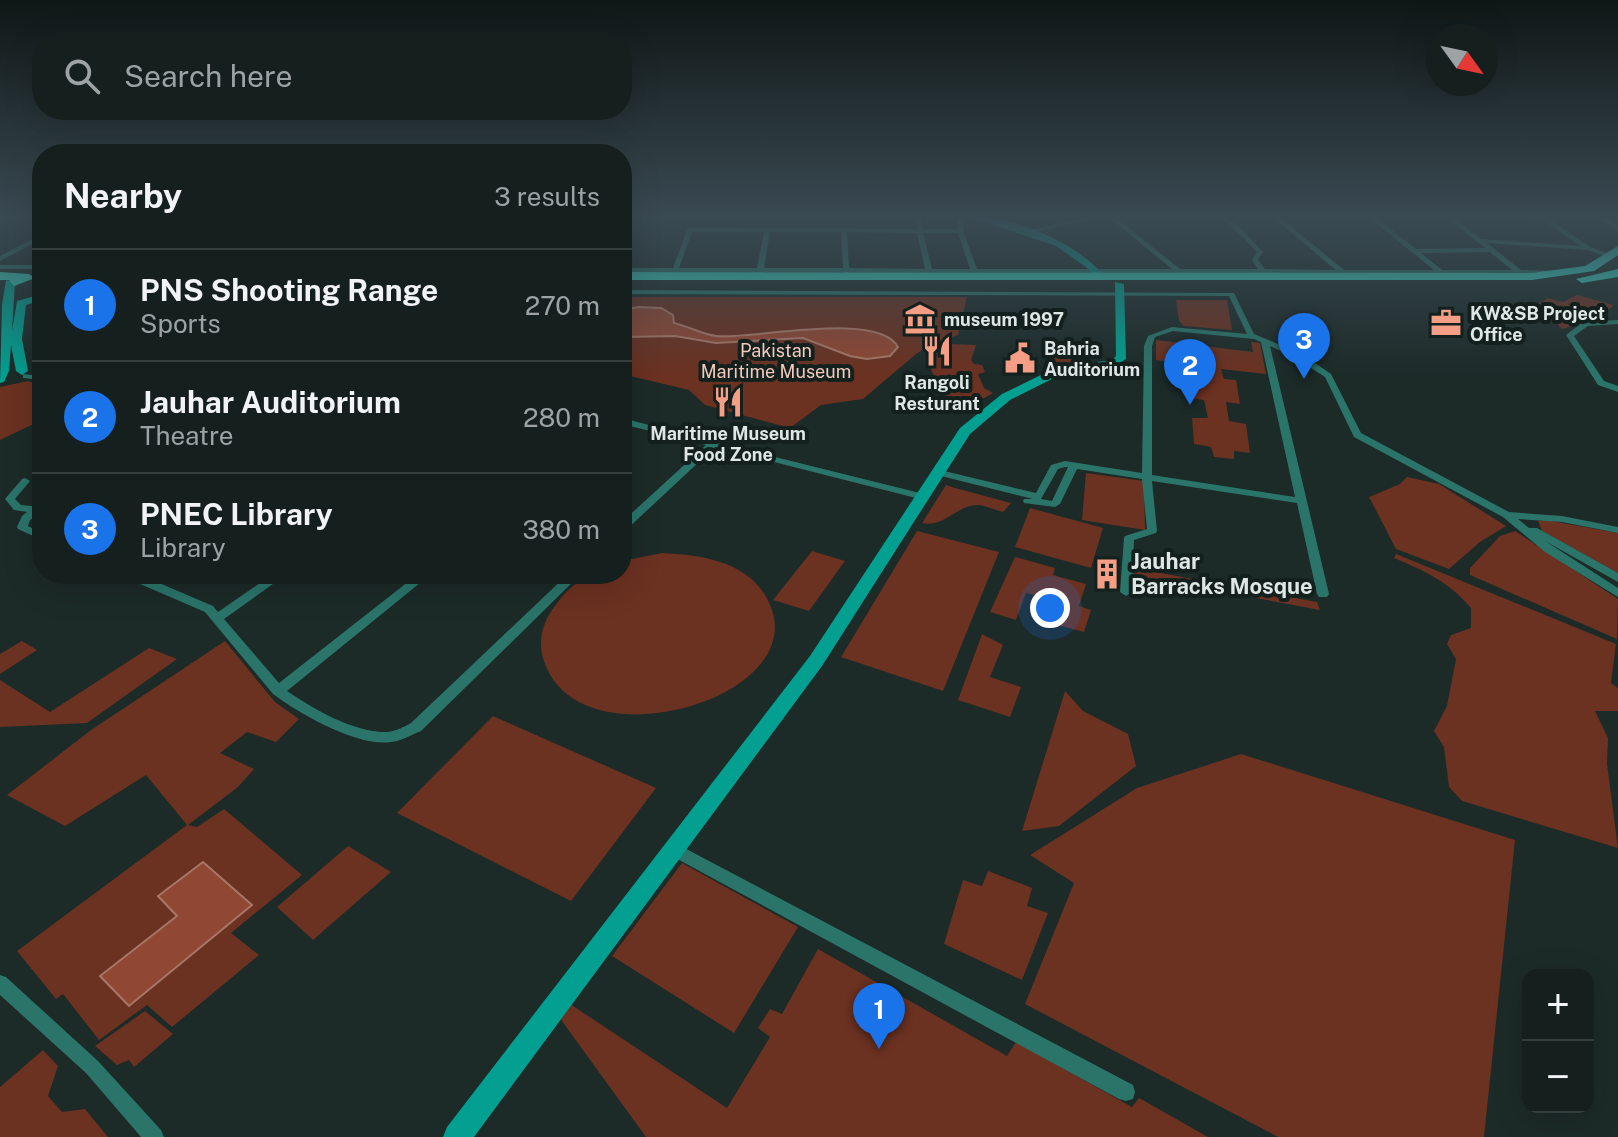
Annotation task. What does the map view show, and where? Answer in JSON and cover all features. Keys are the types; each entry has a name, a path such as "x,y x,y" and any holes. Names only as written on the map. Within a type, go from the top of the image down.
{"highway":[{"path":"632,283 1566,277 1586,269"},
{"path":"1477,277 1584,270"},
{"path":"632,273 1110,280 1519,276 1569,280 1618,275"},
{"path":"1519,276 1574,283 1618,275"},
{"path":"5,279 32,281"}],"street":[{"path":"457,1137 816,661 934,474 965,431 1006,397 1059,371 1119,361 1123,354 1110,280 1100,269"},
{"path":"1174,269 1178,272"},
{"path":"1339,269 1343,272"},
{"path":"1436,269 1440,272"},
{"path":"1511,269 1519,276"},
{"path":"632,292 1110,280 1178,272 1440,272 1519,276 1584,270"},
{"path":"632,273 975,272 1110,280 1232,294 1245,327 1260,340 1268,353 1323,594"},
{"path":"5,279 3,380 24,373 32,375"},
{"path":"24,373 17,356 21,303 32,300"},
{"path":"3,324 20,320"},
{"path":"1618,322 1586,324 1570,335 1601,383 1618,389"},
{"path":"1126,592 1129,538 1152,531 1147,478 1148,346 1152,336 1172,329 1260,340 1299,356 1328,376 1357,435 1560,543 1618,578"},
{"path":"1268,353 1299,356"},
{"path":"2,360 17,356"},
{"path":"632,423 920,496"},
{"path":"632,519 715,442"},
{"path":"934,474 1035,497 1042,495 1058,464 1074,465 1301,501"},
{"path":"934,474 1051,505 1059,500 1074,465"},
{"path":"25,481 10,499 18,508 32,508"},
{"path":"1507,515 1562,519 1618,530"},
{"path":"32,516 22,527 32,532"},
{"path":"1525,527 1549,550 1618,593"},
{"path":"151,584 209,609 278,691 292,702 369,737 390,738 416,727 565,584"},
{"path":"218,617 266,584"},
{"path":"278,691 412,584"},
{"path":"675,850 1126,1092"},
{"path":"0,983 92,1067 154,1137"}],"green space":[{"path":"1577,295 1614,305 1596,320 1562,329 1538,304 1548,298 1563,302"},
{"name":"Pakistan Maritime Museum","path":"632,297 967,297 958,335 935,342 916,354 863,399 821,405 790,428 705,405 689,390 632,376"},
{"path":"1176,300 1227,300 1232,330 1184,326 1179,321"},
{"path":"1156,340 1253,352 1251,342 1260,343 1266,374 1221,369 1224,379 1236,380 1240,404 1226,402 1229,421 1246,424 1250,453 1234,451 1234,459 1214,457 1211,447 1194,444 1192,418 1208,418 1204,400 1190,398 1187,376 1204,376 1203,367 1156,360"},
{"path":"951,344 976,345 971,360 974,364 982,365 985,372 978,374 984,388 993,393 964,410 940,396 951,394 945,380 935,380 927,357 937,357 935,349 951,348"},
{"path":"1051,348 1083,352 1082,362 1060,369 1046,367"},
{"path":"32,382 32,425 0,440 0,387"},
{"path":"1086,473 1144,481 1145,530 1082,520"},
{"path":"1407,477 1439,484 1506,526 1480,542 1449,569 1396,549 1369,497 1400,484"},
{"path":"946,485 1011,503 1003,512 977,505 944,520 922,523"},
{"path":"1030,508 1103,528 1091,568 1015,547"},
{"path":"1538,521 1618,533 1618,573 1542,531"},
{"path":"917,531 999,552 943,691 841,657"},
{"path":"1515,531 1618,599 1617,639 1470,575 1470,568 1500,536"},
{"path":"812,551 845,561 809,611 773,600"},
{"path":"662,553 696,556 728,565 754,582 772,610 772,643 754,671 722,694 682,709 639,714 598,709 565,692 544,661 541,648 548,616 575,584 632,584 632,559"},
{"path":"1396,554 1616,644 1611,683 1618,688 1618,711 1595,711 1608,738 1607,764 1618,848 1462,801 1449,787 1444,747 1434,731 1447,706 1456,659 1447,644 1451,635 1471,628 1471,608 1436,578 1394,558"},
{"path":"1015,557 1055,568 1053,575 1086,584 1079,606 1091,610 1084,632 1046,622 1052,599 1026,593 1016,620 990,612"},
{"path":"1134,568 1317,602 1320,610 1133,575"},
{"path":"982,634 1003,645 990,677 1021,687 1010,717 958,700"},
{"path":"22,641 37,650 0,674 0,654"},
{"path":"225,641 275,702 299,719 276,742 247,732 220,753 254,769 238,787 188,825 197,827 224,809 302,875 231,933 259,955 172,1027 147,1005 99,1040 63,994 56,999 17,951 187,825 146,775 65,826 7,795 91,730"},
{"path":"149,648 177,659 87,723 0,727 0,680 50,712"},
{"path":"1065,691 1083,711 1128,734 1136,766 1059,826 1022,831"},
{"path":"493,716 656,788 571,901 397,813"},
{"path":"1241,754 1515,840 1484,1137 1278,1137 1025,1004 1074,883 1030,855 1137,788"},
{"path":"348,846 391,872 313,940 277,907"},
{"path":"682,863 798,927 734,1033 612,956"},
{"path":"988,871 1032,888 1027,906 1048,913 1022,980 944,944 963,880 982,886"},
{"path":"818,949 1007,1056 1016,1042 1132,1107 1139,1098 1208,1137 646,1137 559,1017 570,1004 727,1108 770,1037 758,1028 770,1009 782,1014"},
{"path":"145,1011 173,1034 134,1067 129,1060 117,1065 95,1046"},
{"path":"43,1050 58,1066 48,1096 62,1112 85,1109 108,1137 0,1137 0,1087"}],"shaded area":[{"path":"632,308 661,308 673,315 674,323 716,336 841,328 866,330 886,336 898,347 890,356 867,359 850,356 803,338 716,343 675,336 632,337"},
{"path":"203,862 252,905 129,1006 100,976 177,916 158,896"}],"place":[{"name":"museum 1997","path":"920,319"},
{"name":"KW&SB Project Office","path":"1446,323"},
{"name":"Rangoli Resturant","path":"937,351"},
{"name":"Bahria Auditorium","path":"1020,358"},
{"name":"PNEC Library","path":"1304,379"},
{"name":"Maritime Museum Food Zone","path":"728,402"},
{"name":"Jauhar Auditorium","path":"1190,405"},
{"name":"Jauhar Barracks Mosque","path":"1107,574"},
{"name":"PNS Shooting Range","path":"879,1049"}]}
